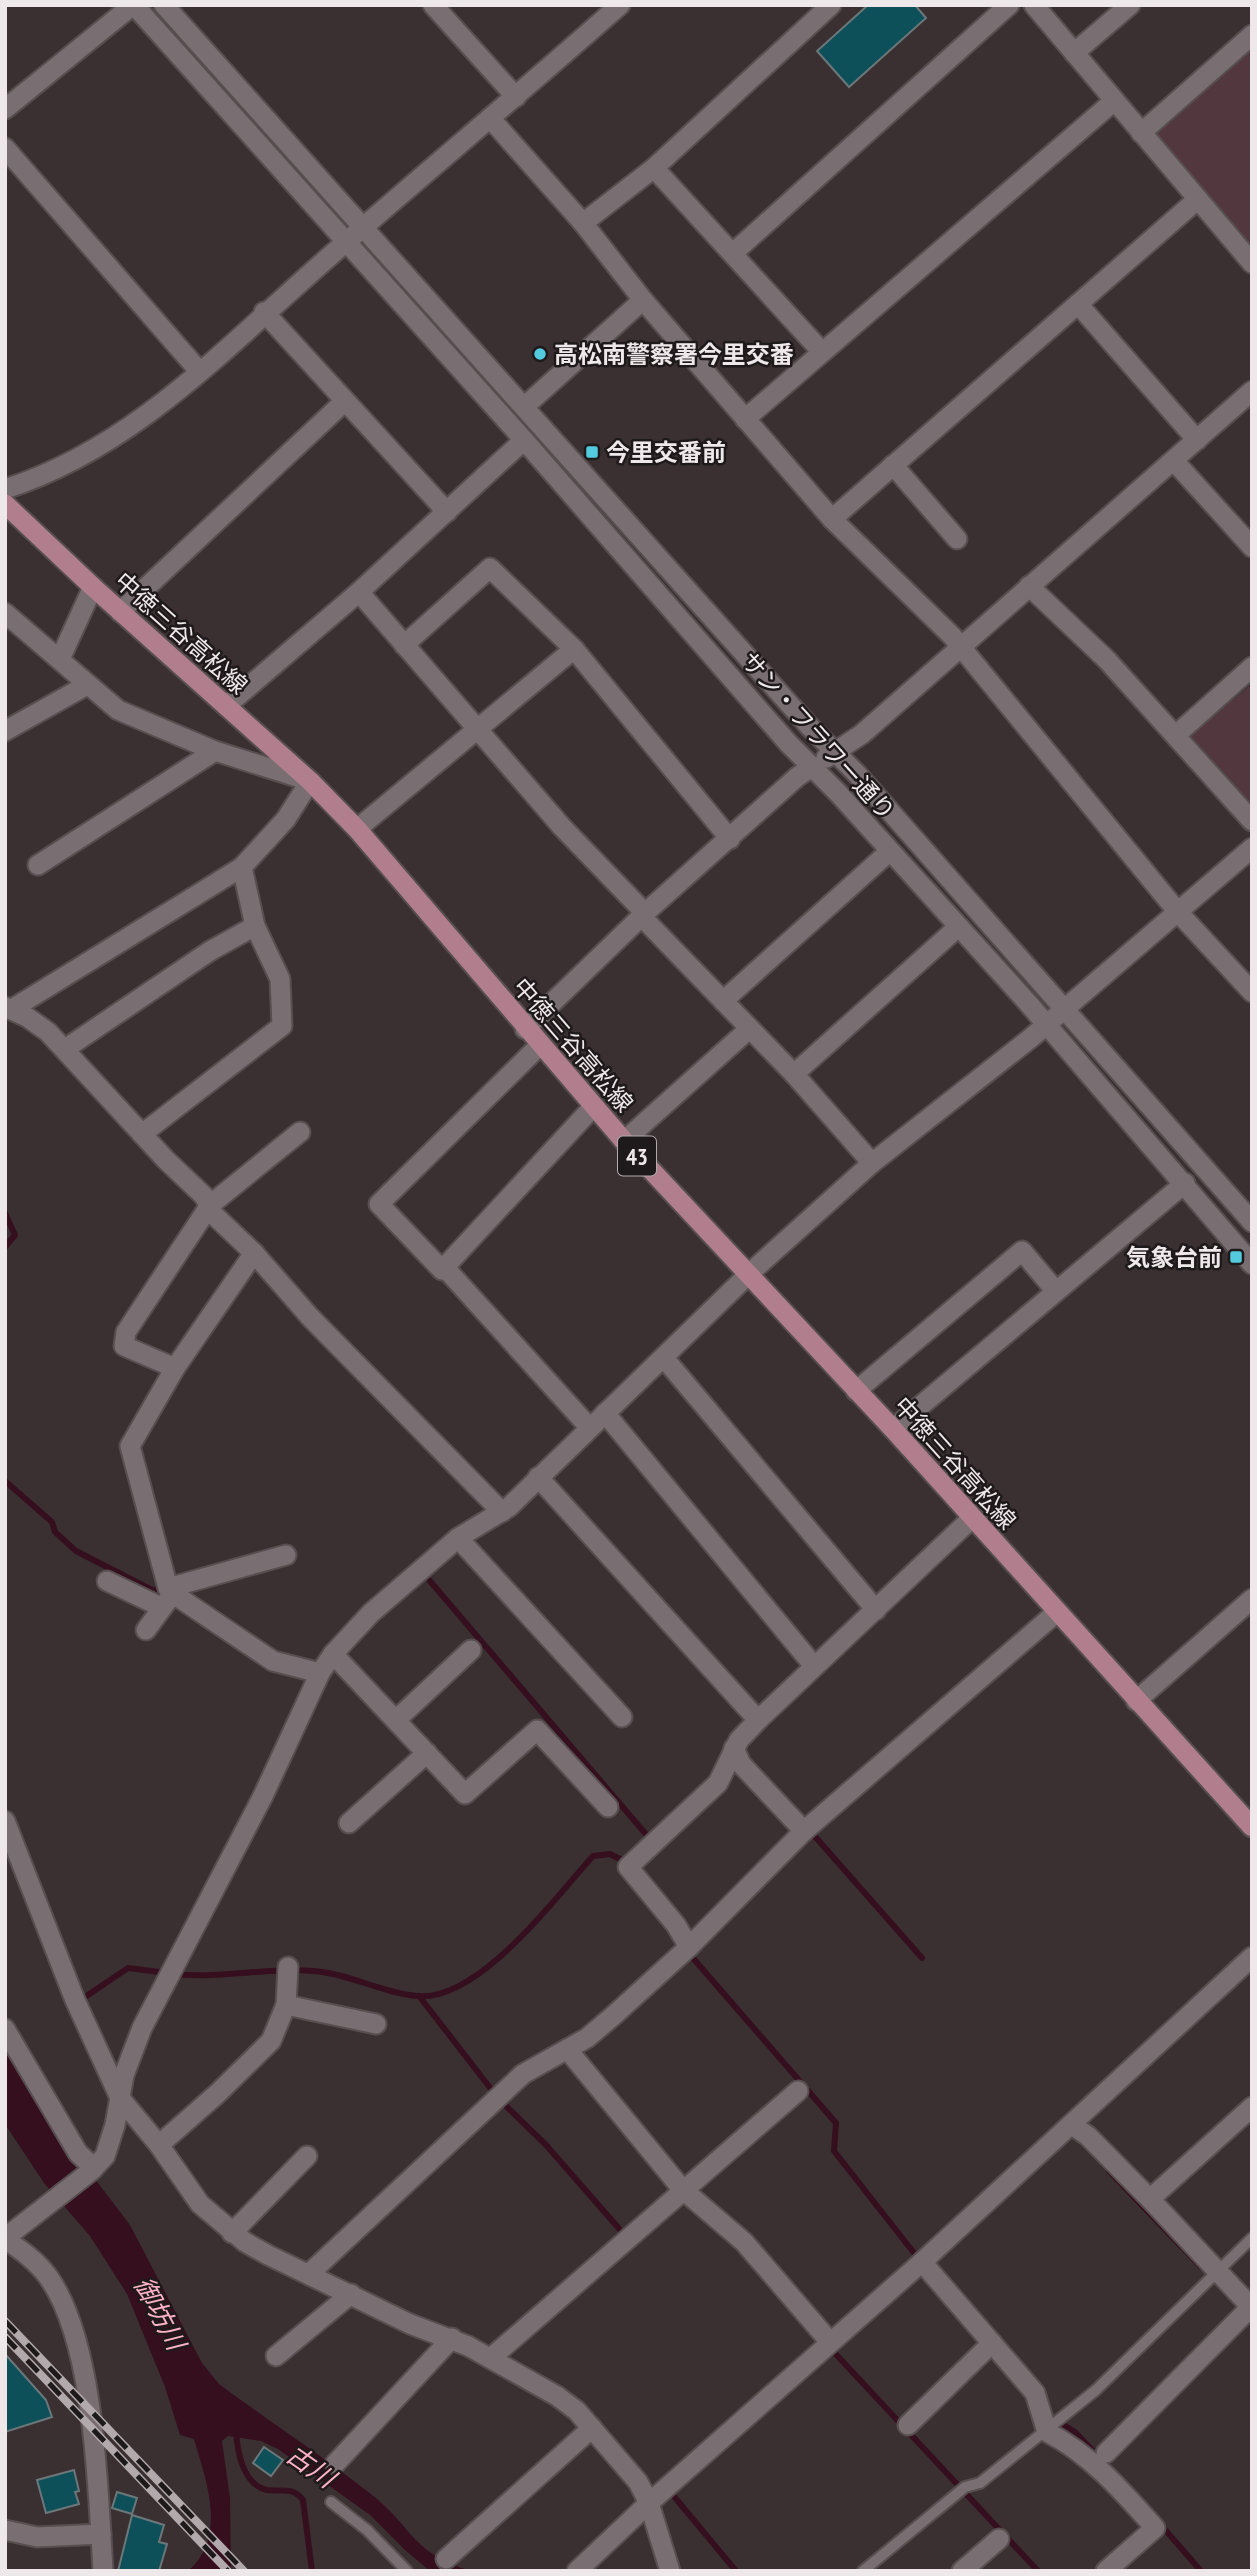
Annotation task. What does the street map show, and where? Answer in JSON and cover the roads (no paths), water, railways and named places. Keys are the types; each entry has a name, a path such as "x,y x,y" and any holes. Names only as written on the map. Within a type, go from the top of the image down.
{"main road":[{"name":"中徳三谷高松線","path":"5,504 120,612 310,781 357,829 624,1142 892,1429 1252,1827"}],"street":[{"name":"サン・フラワー通り","path":"134,5 524,440 788,743 813,766 1045,1025 1185,1183 1252,1264"},
{"path":"5,109 134,5"},
{"path":"433,5 516,97"},
{"path":"5,489 62,468 145,416 200,372 264,312 620,5"},
{"path":"583,223 654,168 831,5"},
{"path":"733,253 1009,5"},
{"path":"1034,5 1252,263"},
{"path":"1074,53 1130,5"},
{"name":"サン・フラワー通り","path":"171,8 363,227 835,752 1252,1222"},
{"path":"153,28 171,8"},
{"path":"1141,133 1252,35"},
{"path":"745,419 1114,101"},
{"path":"490,118 583,223 643,300 832,519 961,647 1177,911 1252,992"},
{"path":"5,148 200,372"},
{"path":"654,168 822,352"},
{"path":"832,519 1198,199"},
{"path":"524,407 643,300"},
{"path":"1078,304 1198,440"},
{"path":"264,312 447,512"},
{"path":"525,1029 644,915 797,777 862,734 1252,391"},
{"path":"120,612 345,401"},
{"path":"226,706 359,592 524,440"},
{"path":"1174,461 1252,547"},
{"path":"893,465 957,539"},
{"path":"404,645 490,568 574,649 730,839"},
{"path":"1030,586 1107,660 1252,821"},
{"path":"60,659 93,587"},
{"path":"359,592 562,827 748,1030 794,1074 872,1163"},
{"path":"5,614 118,710 215,751 310,781 286,820 242,867 9,1008 48,1032 65,1049 142,1134 204,1196 214,1215 254,1253 310,1317 502,1513"},
{"path":"357,829 574,649"},
{"path":"1176,735 1252,667"},
{"path":"5,731 87,685"},
{"path":"38,865 215,751"},
{"path":"103,2571 83,2367 70,2323 49,2279 22,2250 5,2238 53,2198 93,2170 110,2143 132,2052 156,1998 264,1796 320,1673 332,1654 371,1614 458,1538 480,1522 502,1513 748,1275 872,1163 1045,1025 1252,848"},
{"path":"723,1002 890,851"},
{"path":"142,1134 282,1027 281,979 255,926 242,867"},
{"path":"65,1049 210,951 255,926"},
{"path":"794,1074 957,928"},
{"path":"624,1142 748,1030"},
{"path":"539,1045 379,1204 442,1270 446,1269 589,1427"},
{"path":"446,1269 593,1107"},
{"path":"175,1368 124,1346 126,1332 210,1205 300,1132"},
{"path":"892,1429 1185,1183"},
{"path":"856,1391 1022,1251 1055,1290"},
{"path":"168,1597 130,1446 175,1368 254,1253"},
{"path":"664,1358 876,1610"},
{"path":"605,1413 814,1666"},
{"path":"538,1478 758,1720"},
{"path":"689,1947 676,1925 628,1867 718,1783 727,1769 734,1748 758,1720 971,1519"},
{"path":"458,1538 622,1717"},
{"path":"146,1630 168,1597 286,1555"},
{"path":"107,1581 168,1597 273,1661 320,1673"},
{"path":"1136,1701 1249,1603"},
{"path":"310,2273 523,2074 595,2031 689,1947 804,1831 1057,1612"},
{"path":"396,1720 471,1650"},
{"path":"332,1654 465,1794 537,1730 608,1807"},
{"path":"734,1748 741,1764 804,1831"},
{"path":"349,1824 427,1753"},
{"path":"5,1821 75,2000 120,2098 159,2145 200,2204 232,2232 268,2255 310,2273 410,2324 452,2338 492,2357 557,2396 592,2428 638,2482 649,2503 670,2571"},
{"path":"577,2571 649,2503 922,2262 1252,1957"},
{"path":"159,2145 271,2041 286,2005 288,1967"},
{"path":"286,2005 376,2024"},
{"path":"5,2029 78,2153 93,2170"},
{"path":"567,2049 682,2189 744,2242 830,2342"},
{"path":"492,2357 682,2189 798,2091"},
{"path":"1150,2199 1252,2107"},
{"path":"1072,2125 1088,2136 1150,2199 1251,2308 1105,2453"},
{"path":"232,2232 307,2156"},
{"path":"922,2262 1035,2393 1047,2432 1071,2444 1119,2488 1154,2528 1106,2571"},
{"path":"276,2356 351,2294"},
{"path":"335,2464 452,2338"},
{"path":"908,2424 992,2343"},
{"path":"446,2559 592,2428"},
{"path":"5,2530 37,2537 101,2533"},
{"path":"962,2571 999,2539"}],"lane":[{"path":"863,2571 965,2487 980,2483 1047,2432 1096,2390 1252,2238"},
{"path":"331,2502 367,2529 407,2571"}],"water":[{"path":"5,2043 67,2142 130,2225 202,2363 219,2384 371,2494 424,2548 451,2564 471,2571 430,2571 370,2515 278,2449 261,2441 228,2436 222,2441 230,2498 231,2571 188,2571 208,2542 211,2525 208,2490 194,2439 180,2435 165,2387 127,2294 90,2236 44,2183 5,2124"}],"waterway":[{"path":"5,1213 15,1235 5,1247"},
{"path":"5,1481 52,1522 55,1532 76,1551 152,1590 166,1593"},
{"path":"430,1581 650,1839 648,1841"},
{"path":"811,1832 922,1958"},
{"path":"175,1974 314,1971 405,1994 418,1996 441,1993 466,1982 514,1944 593,1856 610,1854 628,1863"},
{"path":"692,1957 836,2123 834,2151 914,2253"},
{"path":"82,1999 128,1968 167,1973"},
{"path":"419,1996 491,2089"},
{"path":"505,2105 546,2145 622,2232"},
{"path":"1109,2171 1201,2267"},
{"path":"831,2349 1038,2571"},
{"path":"1057,2421 1075,2432 1099,2457"},
{"path":"236,2430 240,2457 252,2481 267,2490 291,2491 303,2500 312,2571"},
{"path":"672,2494 736,2571"},
{"path":"1161,2525 1201,2571"}],"railway":[{"path":"5,2321 244,2571"},
{"path":"5,2337 228,2571"}],"place":[{"name":"高松南警察署今里交番","path":"540,354"},
{"name":"今里交番前","path":"592,452"},
{"name":"気象台前","path":"1236,1257"}],"water label":[{"name":"御坊川","path":"160,2313"},
{"name":"古川","path":"311,2466"}]}
